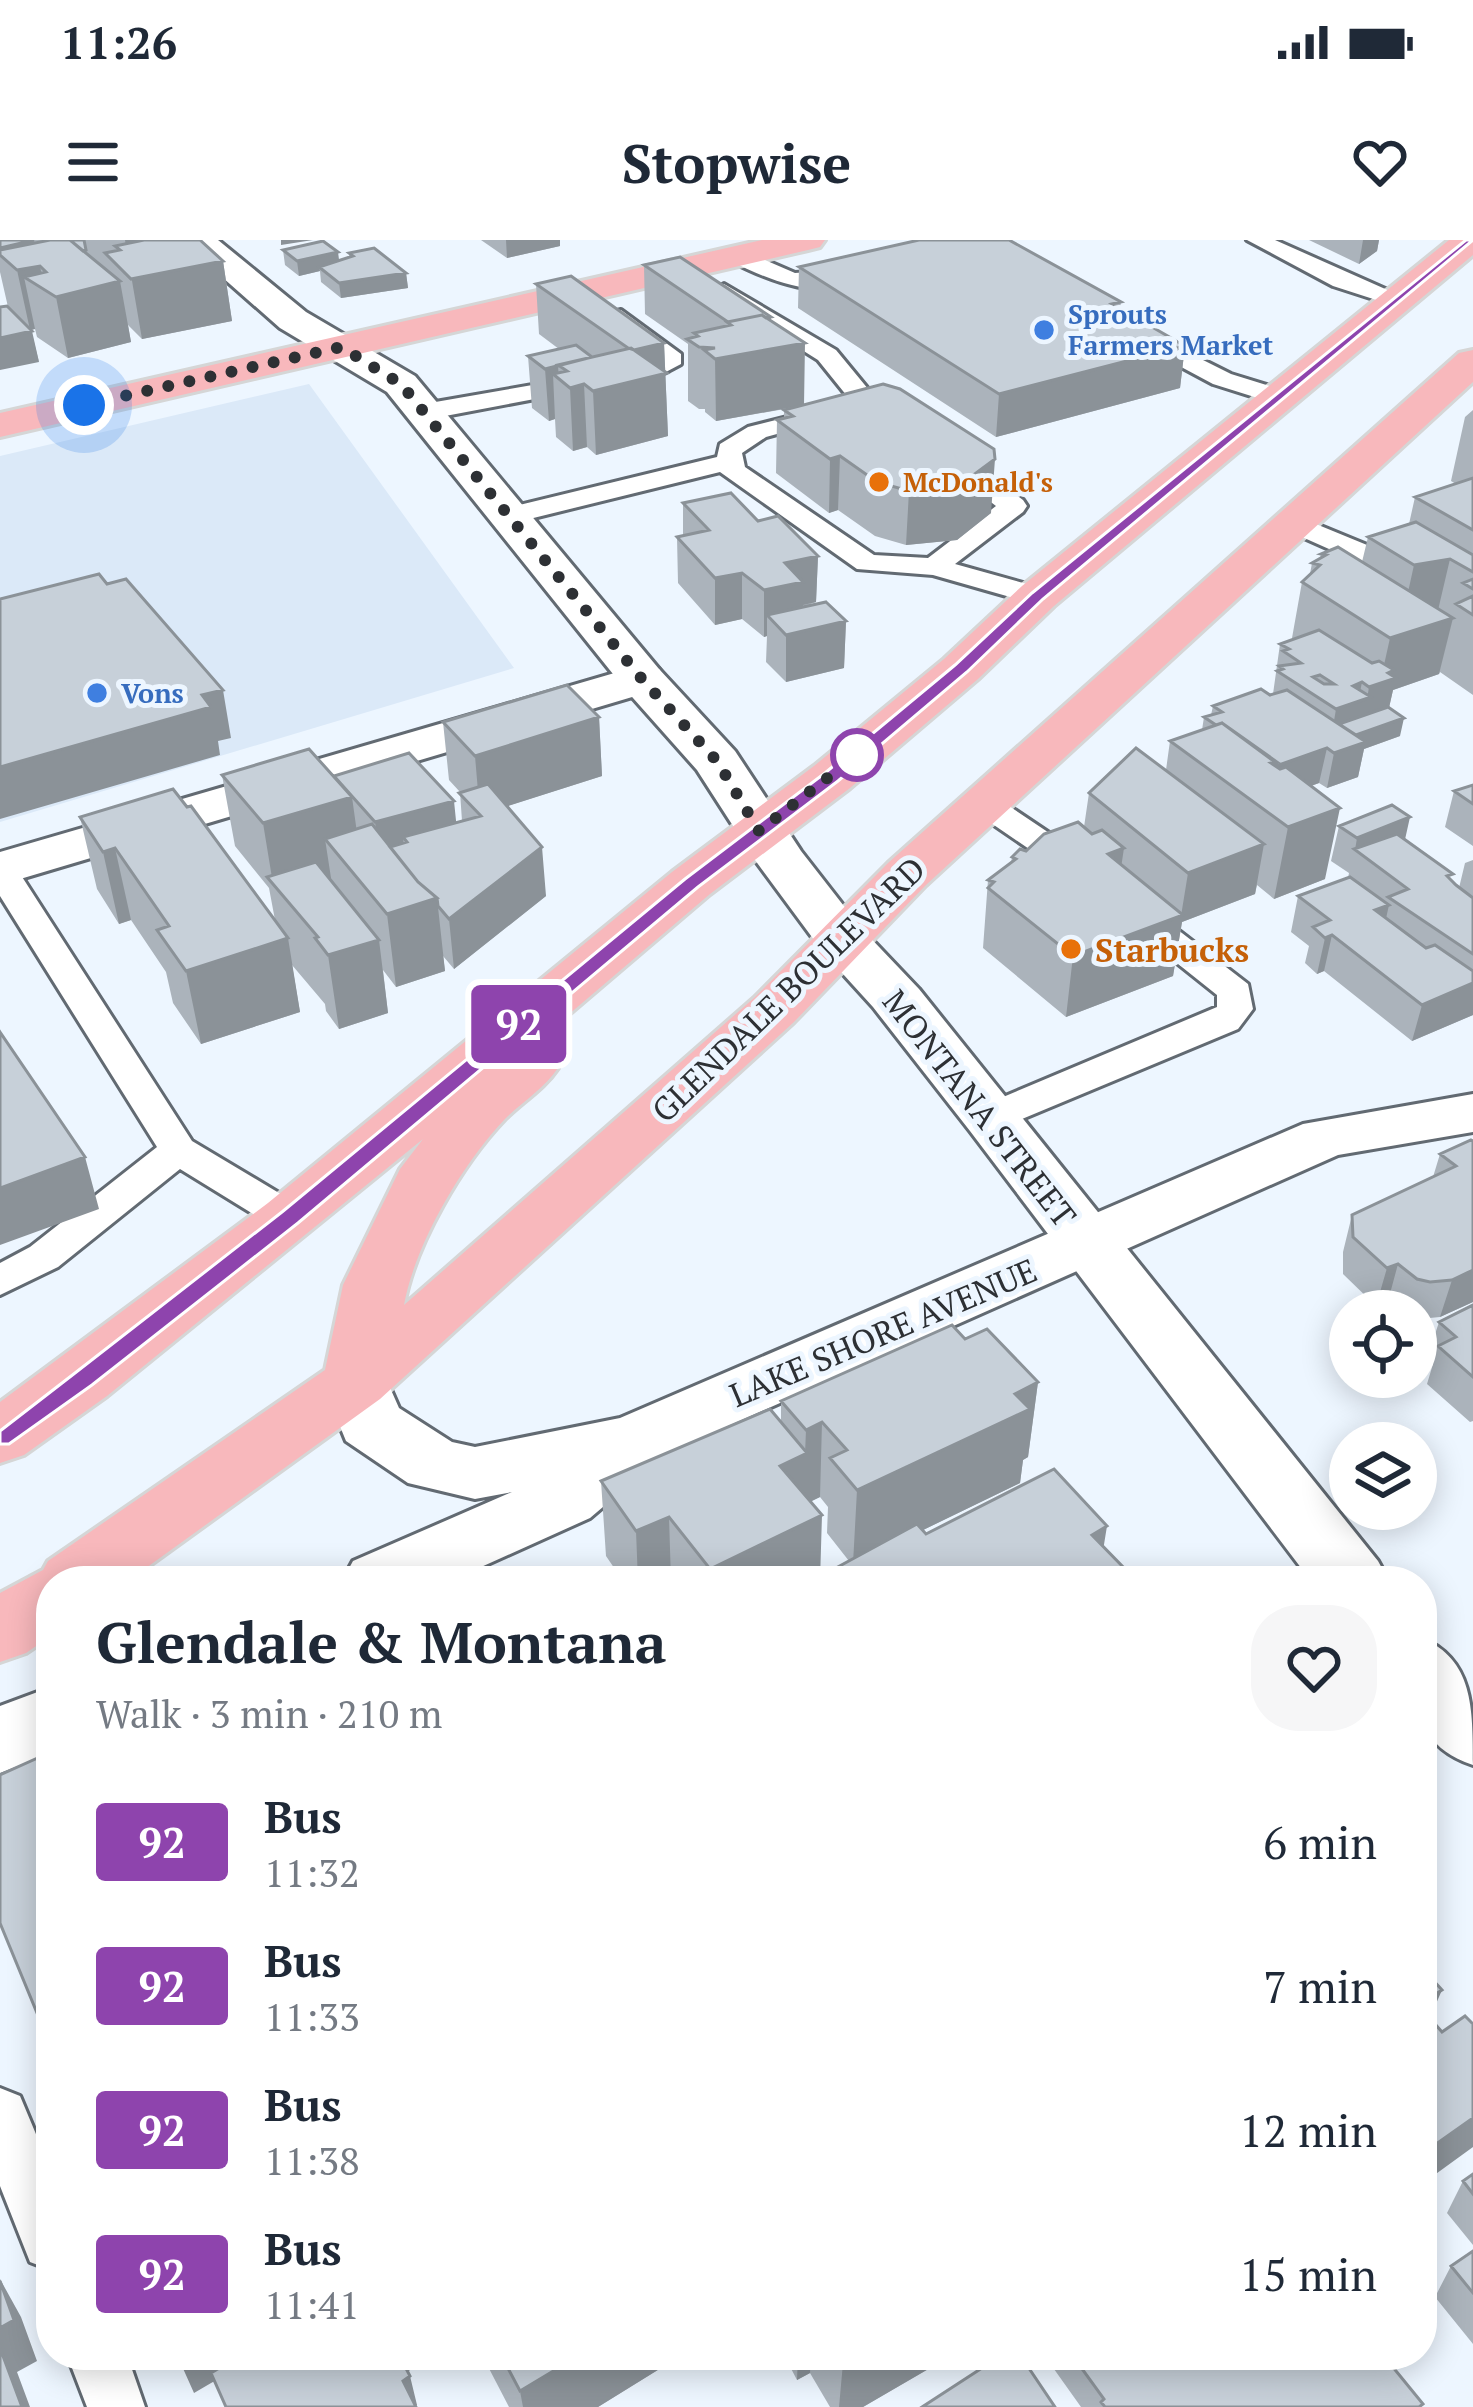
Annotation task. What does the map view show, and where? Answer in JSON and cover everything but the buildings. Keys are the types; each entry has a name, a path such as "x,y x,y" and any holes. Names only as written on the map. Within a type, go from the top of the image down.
{"main road":[{"path":"0,424 808,240"},
{"path":"356,1382 375,1285 431,1169 484,1106 1038,596 1280,397 1406,317 1433,310 1459,252"},
{"name":"GLENDALE BOULEVARD","path":"95,1566 356,1382 774,1010 986,805 1294,523 1420,388 1473,362"},
{"path":"0,1437 83,1379 770,845"},
{"path":"0,1632 36,1607"}],"street":[{"name":"MONTANA STREET","path":"196,240 293,320 401,384 642,679 717,761 770,845 842,940 899,1001 904,1014 991,1117 1340,1566"},
{"path":"0,869 642,679"},
{"name":"LAKE SHORE AVENUE","path":"356,1382 370,1423 433,1464 475,1473 632,1441 1324,1138 1473,1113"},
{"name":"LAKE SHORE AVENUE","path":"413,1566 565,1498 632,1441"},
{"path":"1437,1688 1473,1733"},
{"path":"0,1740 36,1725"}],"lane":[{"path":"1258,240 1406,317"},
{"path":"739,256 779,278 811,285 876,271"},
{"path":"688,268 827,355 870,408"},
{"path":"587,291 672,359 664,366 637,371"},
{"path":"1108,318 1222,379 1280,397"},
{"path":"424,412 597,380"},
{"path":"934,567 1013,506 883,409 841,408 757,432 729,451 732,470 867,563 934,567 1038,596"},
{"path":"509,516 731,461"},
{"path":"1294,523 1357,551 1473,621"},
{"path":"986,805 1050,845 1235,992 1235,1009 1225,1021 991,1117"},
{"path":"0,869 178,1150 290,1217"},
{"path":"0,1281 44,1257 178,1150"},
{"path":"0,2115 36,2204"}],"shaded area":[{"path":"309,384 514,668 0,822 0,456"}],"bus line":[{"name":"92","path":"0,1437 83,1379 290,1217 691,883 832,777 961,669 1038,596 1470,240"}],"place":[{"name":"Sprouts Farmers Market","path":"1044,330"},
{"name":"McDonald's","path":"879,482"},
{"name":"Vons","path":"97,693"},
{"name":"Starbucks","path":"1071,949"}],"route":[{"path":"84,405 341,347 401,384 642,679 717,761 759,831 857,755"}]}
